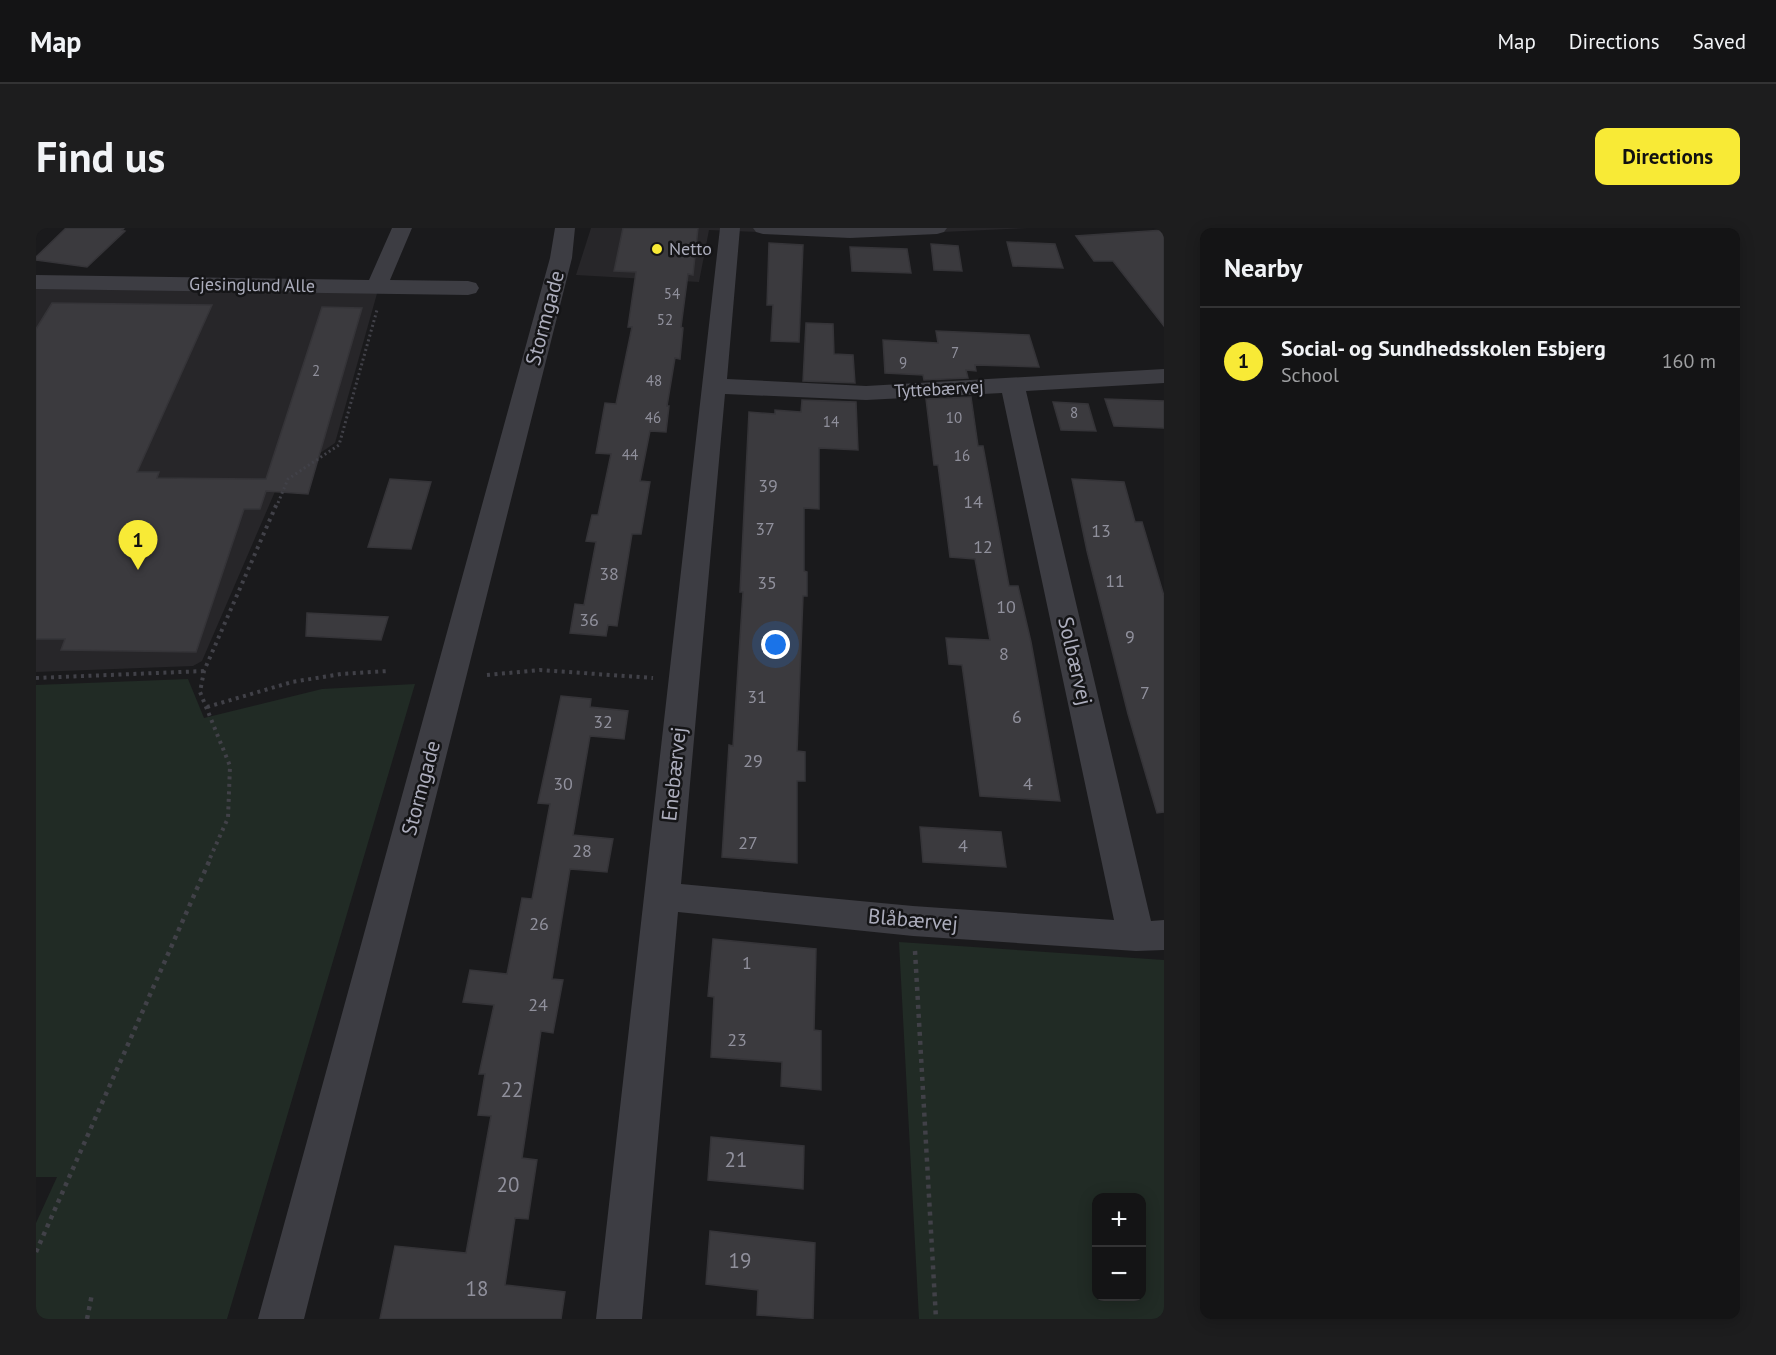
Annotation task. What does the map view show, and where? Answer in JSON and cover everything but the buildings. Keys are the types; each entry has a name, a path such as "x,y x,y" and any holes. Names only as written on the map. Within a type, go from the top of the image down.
{"street":[{"path":"377,286 402,228"},
{"name":"Enebærvej","path":"619,1319 730,228"},
{"path":"763,228 850,232 937,228"},
{"name":"Stormgade","path":"281,1319 567,238"},
{"name":"Gjesinglund Alle","path":"36,282 468,288"},
{"name":"Tyttebærvej","path":"714,386 866,393 1164,376"},
{"name":"Solbærvej","path":"1013,386 1150,935"},
{"name":"Blåbærvej","path":"662,896 913,921 1150,935"}],"path":[{"path":"37,1248 228,818 230,766 200,692 204,671 288,479 339,445 381,293 377,286"},
{"path":"207,707 292,682 341,674 388,670"},
{"path":"487,675 540,670 684,680"},
{"path":"36,678 204,671"},
{"path":"913,921 936,1319"},
{"path":"87,1319 92,1294"}],"shaded area":[{"path":"591,228 1028,228 857,236 709,230 699,282 576,275"},
{"path":"36,288 378,290 335,443 280,480 202,661 193,666 36,672"},
{"path":"188,679 204,718 322,689 415,684 227,1319 36,1319 36,1223 57,1177 36,1177 36,685"},
{"path":"899,942 1164,960 1164,1319 919,1319"}],"place":[{"name":"Netto","path":"657,249"},
{"name":"Social- og Sundhedsskolen Esbjerg","path":"138,570"}]}
